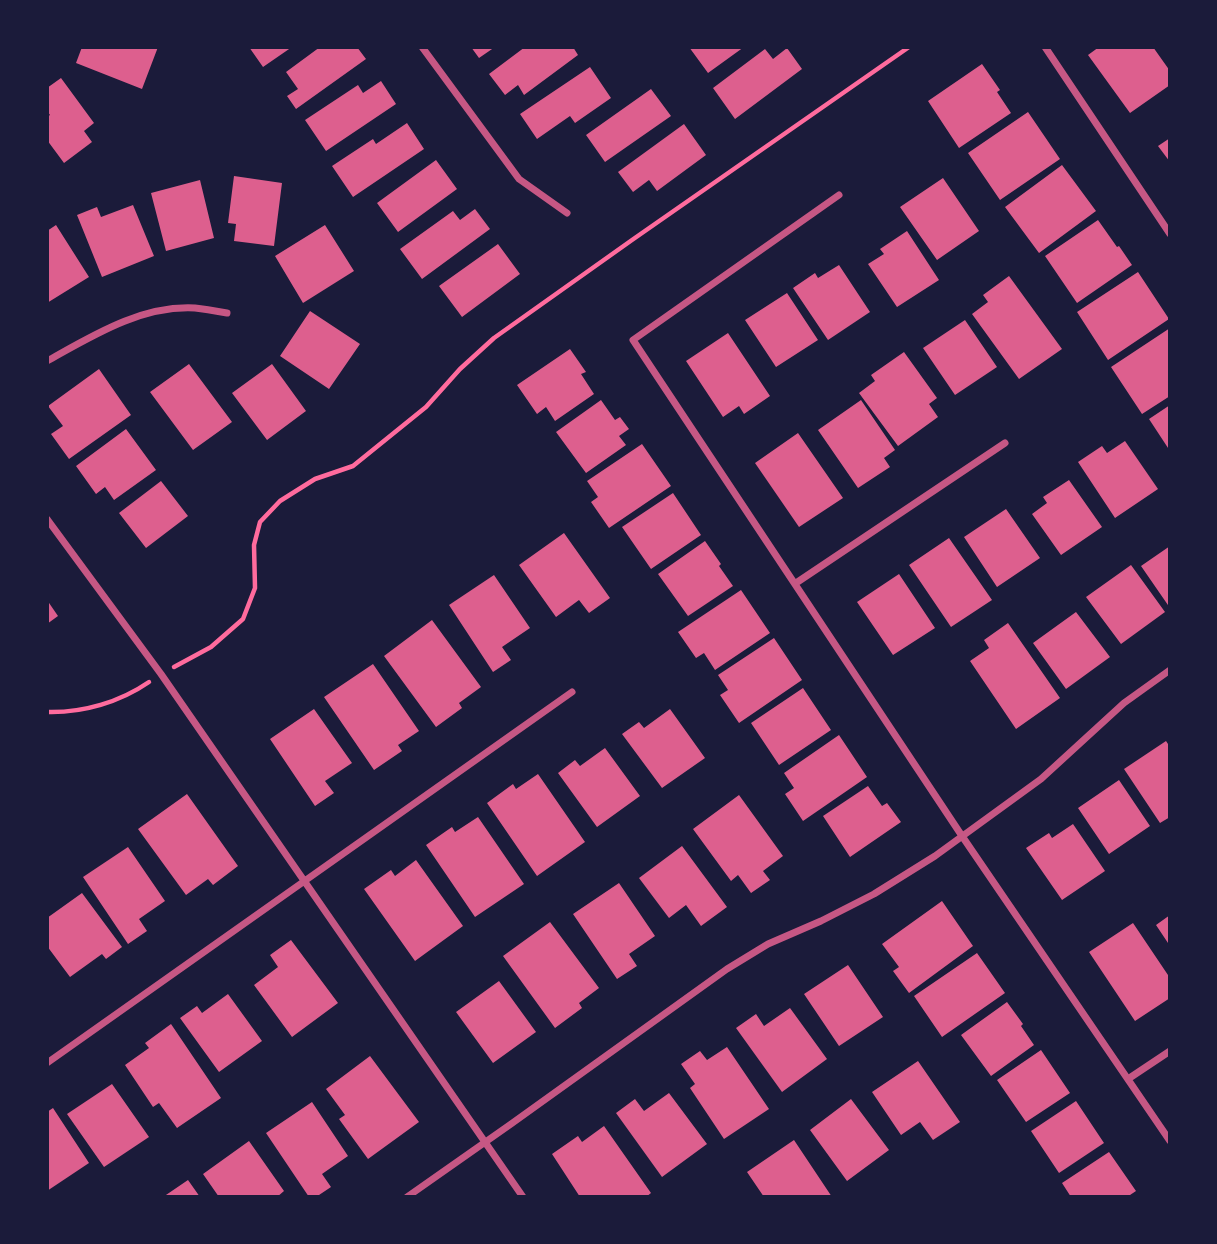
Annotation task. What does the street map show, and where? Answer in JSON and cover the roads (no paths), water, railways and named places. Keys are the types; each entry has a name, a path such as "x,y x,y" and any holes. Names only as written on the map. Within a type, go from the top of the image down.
{"street":[{"path":"422,47 519,179 567,213"},
{"path":"1045,47 1170,234"},
{"path":"839,195 633,340 962,836 1170,1141"},
{"path":"47,361 99,333 139,316 166,309 194,308 227,313"},
{"path":"796,583 1005,443"},
{"path":"47,519 161,674 523,1197"},
{"path":"407,1197 727,969 768,944 874,894 935,856 1041,779 1124,703 1170,670"},
{"path":"47,1063 572,692"},
{"path":"1128,1079 1170,1051"}]}
